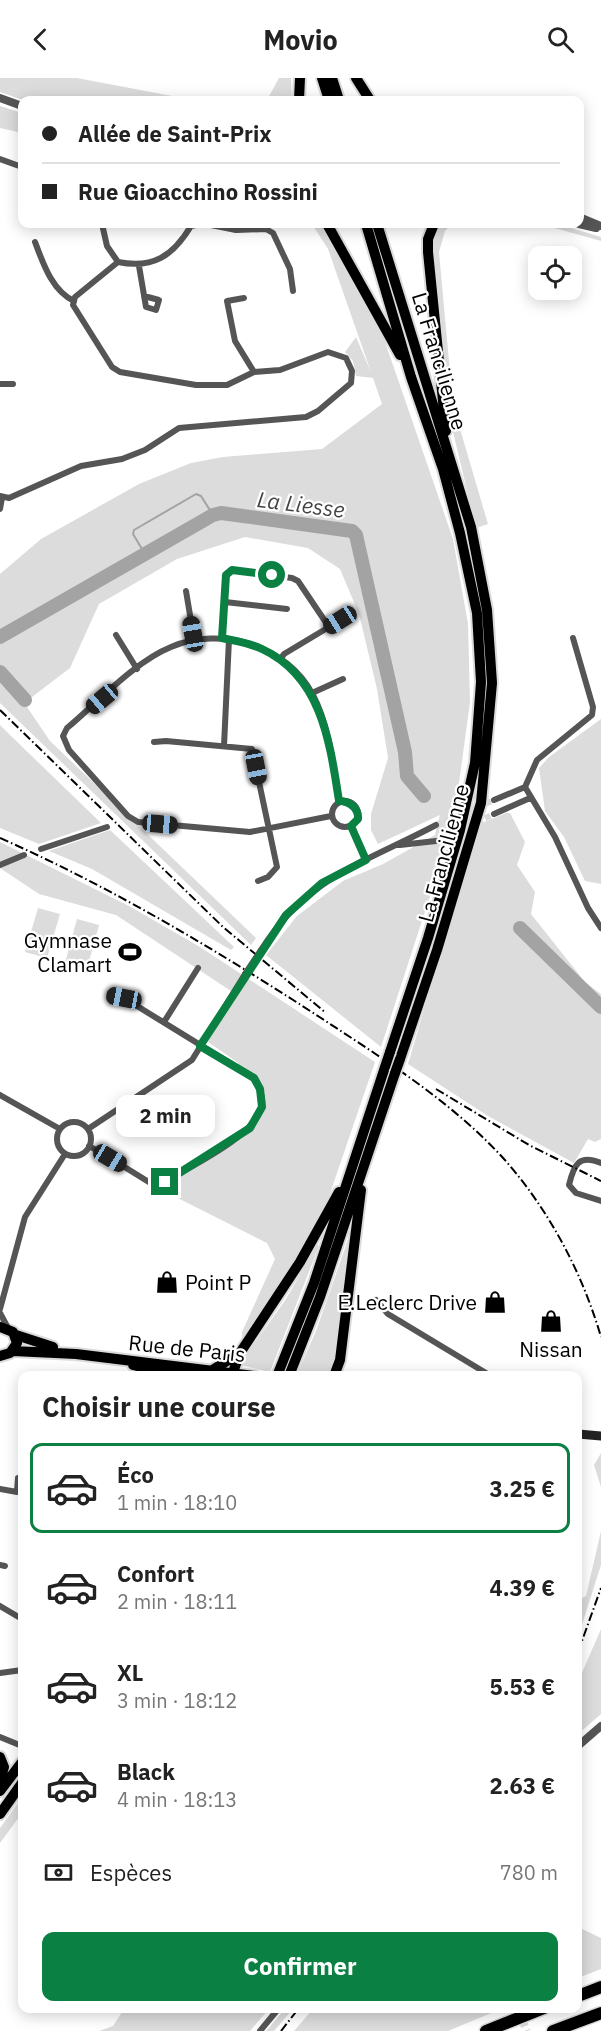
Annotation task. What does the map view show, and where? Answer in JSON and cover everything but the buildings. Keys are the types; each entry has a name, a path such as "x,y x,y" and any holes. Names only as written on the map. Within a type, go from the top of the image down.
{"highway":[{"path":"582,1994 601,1987"},
{"path":"486,2031 531,2013"},
{"path":"553,2031 601,2013"}],"main road":[{"path":"299,96 300,78"},
{"path":"322,78 328,96"},
{"path":"332,78 338,96"},
{"path":"356,78 367,96"},
{"path":"329,228 362,282 411,377"},
{"name":"La Francilienne","path":"291,1371 320,1297 385,1067 429,938 460,830 475,763 481,682 477,613 460,533 443,469 411,377 367,228"},
{"name":"La Francilienne","path":"279,1371 308,1302 395,1073 437,950 481,803 490,714 492,683 488,610 471,527 378,228"},
{"path":"432,228 428,239 428,252 446,422 445,443"},
{"path":"233,1371 240,1353 306,1253 358,1167"},
{"path":"336,1371 340,1360 358,1167"},
{"path":"8,1330 17,1343 14,1351"},
{"name":"Rue de Paris","path":"8,1330 76,1354"},
{"name":"Rue de Paris","path":"0,1356 14,1351 76,1354 221,1371"},
{"path":"214,1369 240,1353"},
{"name":"Rue de Paris","path":"116,1360 158,1371"},
{"path":"340,1360 344,1371"},
{"path":"582,1430 598,1436"},
{"path":"582,1434 598,1436"},
{"path":"0,1757 4,1767 0,1780"},
{"path":"0,1791 18,1767"},
{"path":"0,1814 18,1789"}],"street":[{"path":"0,98 18,105"},
{"path":"0,159 18,166"},
{"path":"584,220 601,228"},
{"path":"584,225 601,228"},
{"path":"103,228 107,246 118,262 139,266 171,253 188,228"},
{"path":"226,228 266,229 273,233 290,269 293,291"},
{"path":"35,242 46,271 67,297 74,301"},
{"path":"0,509 1,497 9,498 81,466 122,459 146,450 179,428 306,417 351,383 352,371 346,358 328,352 280,370 254,372 227,385 196,385 120,372 112,367 73,305 75,297 118,262"},
{"path":"139,266 144,296"},
{"path":"244,298 227,301 235,341 254,372"},
{"path":"0,384 13,384"},
{"path":"224,746 226,575 232,570 292,578 298,581 329,627"},
{"path":"186,591 194,639"},
{"path":"225,602 287,609"},
{"path":"280,660 284,654 352,612"},
{"path":"117,635 137,669"},
{"path":"494,800 525,787 537,760 592,715 593,707 573,638"},
{"path":"194,639 226,639 262,648 280,660 312,693 327,733 339,801 355,807 358,813 358,819 351,826 345,826 331,816 250,832 138,822 128,816 69,750 63,736 67,728 137,669 169,648 194,639"},
{"path":"312,693 343,679"},
{"path":"154,742 252,749 277,867 268,877 258,881"},
{"path":"525,787 555,837 588,908 601,928"},
{"path":"494,814 530,798"},
{"path":"331,816 332,806 339,801"},
{"path":"88,1129 185,1066 273,932 302,898 322,883 436,825"},
{"path":"351,826 366,860"},
{"path":"40,849 107,827"},
{"path":"397,845 436,841"},
{"path":"0,865 24,855"},
{"path":"164,1022 198,968"},
{"path":"110,1158 152,1184 165,1182 250,1128 262,1107 260,1089 254,1078 124,998 111,995"},
{"path":"0,1095 60,1129"},
{"path":"75,1122 88,1129 89,1146 78,1155 65,1154 57,1140 60,1129 75,1122"},
{"path":"89,1146 98,1151"},
{"path":"8,1330 0,1311 25,1217 65,1154"},
{"path":"601,1163 590,1158 583,1159 577,1165 569,1185 576,1193 601,1201"},
{"path":"376,1300 388,1314 483,1371"},
{"path":"0,1489 16,1492 18,1478"},
{"path":"0,1606 18,1617"},
{"path":"0,1673 18,1671"},
{"path":"582,1743 601,1726"},
{"path":"0,1737 18,1744"},
{"path":"260,2031 275,2013"}],"shaded area":[{"path":"0,78 77,78 172,96 18,96 18,98 0,92"},
{"path":"279,78 291,78 292,96 269,96"},
{"path":"0,106 18,112 18,132 0,128"},
{"path":"315,228 323,228 384,339 453,539 468,624 470,702 459,783 446,847 381,1047 266,955 297,916 343,881 383,864 435,835 440,815 378,844 371,830 371,814 388,758 377,689 359,614 340,569 308,548 245,537 177,559 99,604 70,668 32,697 27,707 50,741 256,938 251,945 0,703 0,574 41,539 139,484 191,463 223,457 322,449 382,404 373,378 356,376 353,361 345,352 356,337 371,372 328,249"},
{"path":"436,228 448,228 439,252 453,405 488,524 476,528 448,411 432,237"},
{"path":"554,228 571,228 601,237 601,241"},
{"path":"601,719 601,884 585,881 564,837 545,811 539,768 549,757"},
{"path":"0,725 101,823 39,844 0,828"},
{"path":"510,813 525,842 517,865 535,892 531,914 585,982 601,994 601,1139 595,1142 588,1139 574,1163 488,1116 408,1064 479,824"},
{"path":"110,830 234,947 231,950 92,869 49,851"},
{"path":"0,842 129,906 200,947 375,1062 325,1208 299,1253 242,1340 242,1332 275,1259 267,1243 154,1186 253,1125 260,1106 255,1085 237,1062 208,1042 234,993 116,915 39,894 0,868"},
{"path":"38,908 60,914 47,958 25,952"},
{"path":"77,919 99,925 87,969 65,963"},
{"path":"351,1231 336,1359 329,1371 298,1371 316,1331"},
{"path":"317,1245 319,1246 270,1371 239,1365 286,1299"},
{"path":"601,1453 601,1487 594,1465"},
{"path":"601,1531 601,1565 582,1624 582,1598 586,1596"},
{"path":"601,1629 601,1714 582,1731 582,1673"},
{"path":"18,1803 18,1818 0,1843 0,1828"},
{"path":"582,1929 601,1938 601,1969 582,1976"},
{"path":"121,2013 266,2013 250,2031 99,2031 113,2026"},
{"path":"282,2013 290,2013 274,2031 266,2031"},
{"path":"310,2013 491,2013 448,2031 294,2031"}],"waterway":[{"path":"145,554 133,534 134,530 196,494 201,496 213,515"},
{"name":"La Liesse","path":"0,637 213,515 221,513 352,531 356,535 405,752 407,776 424,796"},
{"name":"La Liesse","path":"0,672 25,700"},
{"name":"La Liesse","path":"520,928 601,1007"}],"tunnel":[{"path":"436,825 494,800"},
{"path":"436,841 494,814"},
{"path":"519,2013 527,2031"}],"railway":[{"path":"0,710 223,927 326,1013"},
{"path":"0,838 124,899 243,969 321,1018 440,1100 484,1138 504,1159 535,1199 574,1266 601,1337"},
{"path":"436,1089 529,1145 601,1181"},
{"path":"582,1641 601,1588"},
{"path":"281,2031 295,2013"}],"place":[{"name":"Gymnase Clamart","path":"130,952"},
{"name":"Point P","path":"167,1282"},
{"name":"E.Leclerc Drive","path":"495,1302"},
{"name":"Nissan","path":"551,1321"}],"route":[{"path":"165,1182 250,1128 262,1107 260,1089 254,1078 200,1046 286,915 302,898 322,883 366,860 351,826 356,824 358,813 355,807 339,801 327,733 312,693 305,683 280,660 262,648 222,638 226,575 232,570 272,575"}]}
